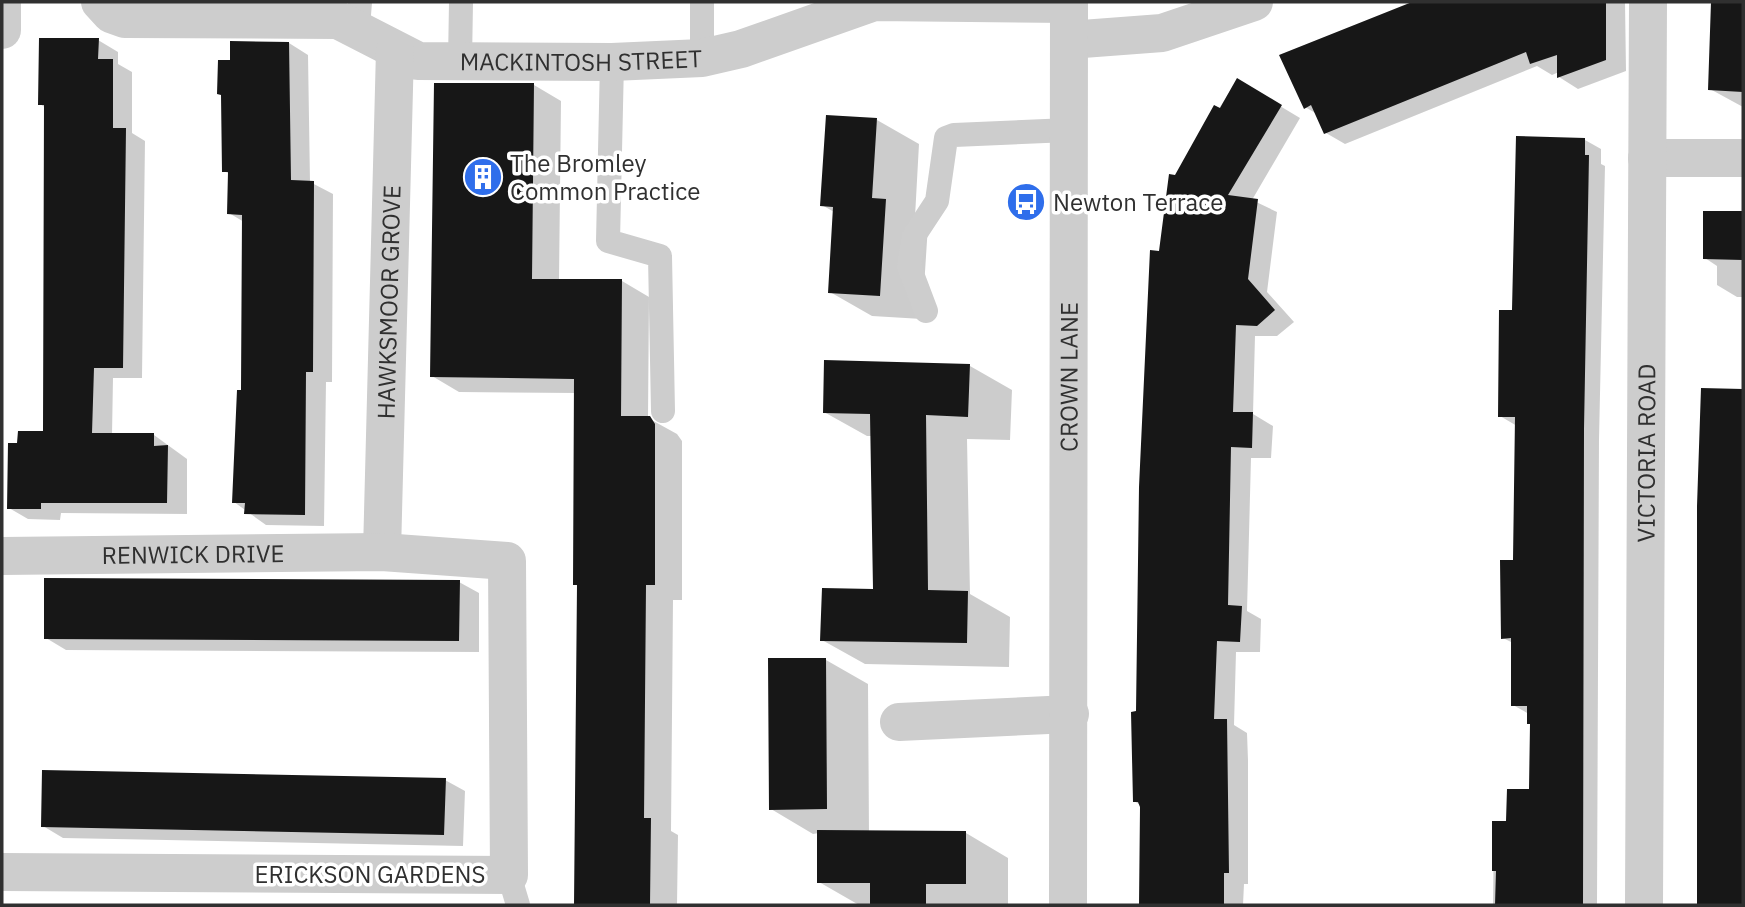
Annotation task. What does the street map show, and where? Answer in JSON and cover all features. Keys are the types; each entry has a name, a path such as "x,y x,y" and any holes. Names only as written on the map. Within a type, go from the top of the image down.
{"street":[{"path":"2,2 2,30"},
{"name":"MACKINTOSH STREET","path":"100,2 111,14 125,19 180,10 338,20 359,15 395,50 418,61 460,62 612,62 702,58 741,49 874,2 1069,15"},
{"path":"1069,15 1162,33 1254,2"},
{"name":"VICTORIA ROAD","path":"1644,905 1648,2"},
{"name":"CROWN LANE","path":"1068,905 1069,15"},
{"name":"HAWKSMOOR GROVE","path":"382,552 395,50"},
{"path":"1647,158 1743,158"},
{"name":"RENWICK DRIVE","path":"2,556 382,552"},
{"name":"ERICKSON GARDENS","path":"2,872 514,890 507,561 382,552"},
{"path":"899,722 1070,714"}],"lane":[{"path":"460,62 461,2"},
{"path":"702,2 702,58"},
{"path":"612,62 608,241 660,256 663,411"},
{"path":"926,311 909,266 914,236 937,201 946,138 954,135 1069,130"}],"building":[{"path":"1412,2 1606,2 1606,60 1557,78 1557,55 1530,64 1526,52 1324,134 1311,105 1304,109 1279,55"},
{"path":"1711,2 1743,2 1743,92 1708,90"},
{"path":"39,38 99,38 98,59 113,59 113,128 126,128 123,368 94,368 92,433 154,433 154,446 168,445 167,503 41,503 41,509 7,509 8,443 17,443 18,431 43,431 44,105 38,105"},
{"path":"230,41 289,42 291,180 314,181 313,372 306,372 305,515 244,514 245,503 232,503 237,390 241,390 242,215 227,214 228,172 222,172 221,95 217,94 218,60 230,60"},
{"path":"1237,78 1282,105 1228,195 1258,199 1248,279 1275,310 1257,326 1236,325 1233,412 1253,412 1252,448 1231,447 1228,605 1242,606 1240,642 1217,641 1214,719 1227,719 1229,873 1224,873 1224,905 1139,905 1140,807 1138,802 1133,802 1131,712 1136,711 1139,487 1150,250 1159,251 1169,174 1175,175 1214,105 1220,108"},
{"path":"434,83 534,83 532,279 622,279 621,416 650,416 655,424 655,585 646,585 644,818 651,818 650,905 574,905 577,585 573,585 574,379 430,377"},
{"path":"826,115 877,118 872,198 886,199 880,296 828,293 833,207 820,206"},
{"path":"1516,136 1585,138 1585,155 1589,155 1584,429 1583,905 1495,905 1496,871 1492,871 1492,821 1506,821 1507,789 1529,789 1530,724 1527,724 1527,706 1511,706 1511,638 1501,639 1500,560 1513,560 1515,417 1498,417 1499,310 1512,310"},
{"path":"1703,211 1743,211 1743,260 1703,259"},
{"path":"824,360 970,364 968,417 926,415 928,590 968,591 967,643 820,641 822,588 873,589 870,414 823,413"},
{"path":"1701,388 1743,389 1743,905 1697,905 1697,506"},
{"path":"44,578 460,580 459,641 44,639"},
{"path":"768,658 826,658 827,809 769,810"},
{"path":"42,770 446,778 444,835 41,827"},
{"path":"817,830 966,831 966,884 926,884 926,905 870,905 870,883 817,883"}],"place":[{"name":"The Bromley Common Practice","path":"483,177"},
{"name":"Newton Terrace","path":"1026,202"}]}
